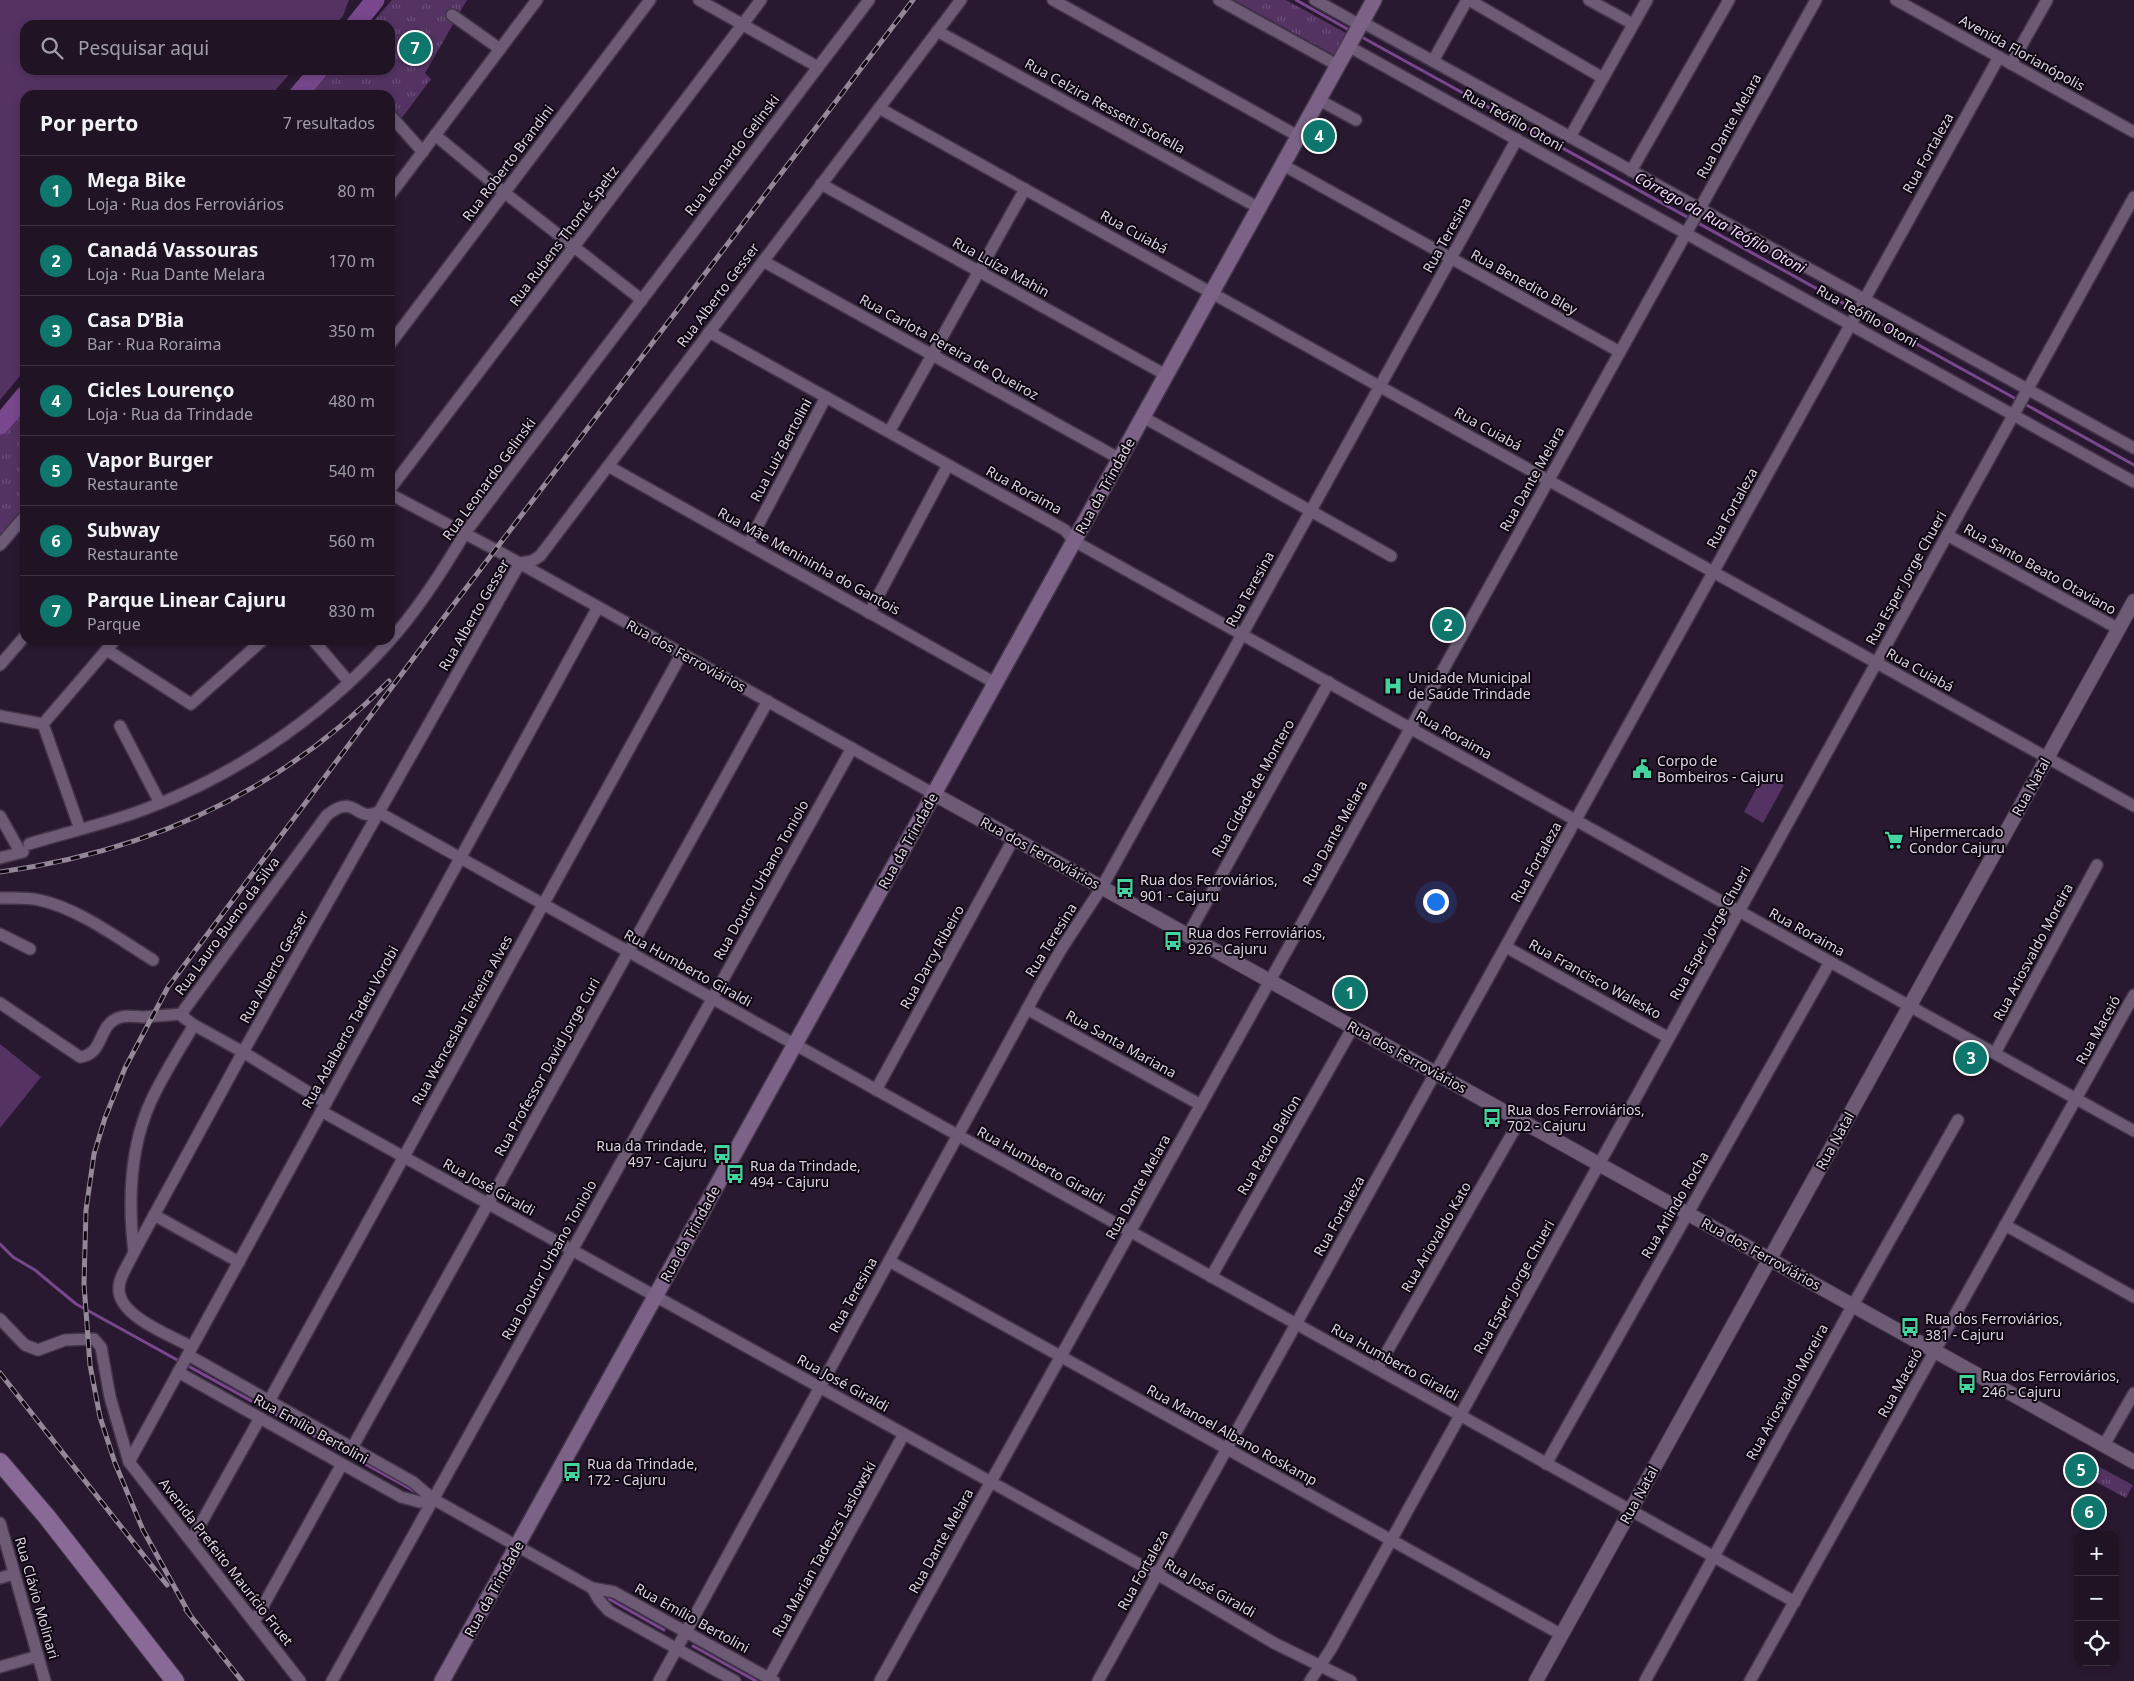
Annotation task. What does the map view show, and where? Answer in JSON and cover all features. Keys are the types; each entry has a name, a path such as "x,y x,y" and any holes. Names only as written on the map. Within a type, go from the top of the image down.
{"main road":[{"name":"Rua da Trindade","path":"442,1681 1374,0"},
{"path":"0,1462 175,1681"}],"street":[{"path":"395,188 537,0"},
{"name":"Rua Roberto Brandini","path":"395,337 650,0"},
{"path":"698,0 818,67"},
{"name":"Rua Rubens Thomé Speltz","path":"395,482 761,0"},
{"name":"Rua Leonardo Gelinski","path":"395,634 416,610 465,534 869,0"},
{"name":"Rua Alberto Gesser","path":"120,1284 134,1252 244,1052 520,563 540,556 961,0"},
{"path":"1053,0 1298,136"},
{"path":"1219,0 1337,66"},
{"name":"Rua Teófilo Otoni","path":"1315,0 1433,61 2134,448"},
{"path":"1433,61 1468,0 1603,78"},
{"path":"1589,0 1633,24"},
{"path":"1570,137 1647,0"},
{"path":"1631,170 1729,0"},
{"name":"Rua Dante Melara","path":"880,1681 1816,0"},
{"name":"Avenida Florianópolis","path":"1896,0 2134,132"},
{"path":"2011,64 2047,0"},
{"path":"452,15 500,49"},
{"name":"Rua Celzira Ressetti Stofella","path":"937,31 1259,208"},
{"name":"Rua Teófilo Otoni","path":"1348,46 2134,482"},
{"name":"Rua Fortaleza","path":"1098,1681 1999,57"},
{"path":"1318,100 1356,120"},
{"name":"Rua Cuiabá","path":"879,108 2134,806"},
{"path":"395,121 423,152"},
{"path":"435,135 505,193 642,300"},
{"name":"Rua Teresina","path":"659,1681 1027,1009 1062,948 1102,887 1517,139"},
{"name":"Rua Benedito Bley","path":"1282,165 1620,352"},
{"name":"Rua Luíza Mahin","path":"821,184 1166,375"},
{"path":"889,432 1025,189"},
{"name":"Rua Esper Jorge Chueri","path":"1310,1681 1331,1649 1391,1541 2134,197"},
{"name":"Rua Carlota Pereira de Queiroz","path":"763,261 1120,459"},
{"name":"Rua Roraima","path":"709,332 1065,530 1074,541 2134,1131"},
{"name":"Rua Luiz Bertolini","path":"748,544 826,397"},
{"path":"1143,417 1391,556"},
{"path":"870,613 948,465"},
{"name":"Rua Mãe Menininha do Gantois","path":"608,466 996,683"},
{"name":"Rua dos Ferroviários","path":"395,497 520,563 2134,1462"},
{"path":"0,545 20,522"},
{"name":"Rua Santo Beato Otaviano","path":"1947,535 2119,629"},
{"name":"Rua Natal","path":"1536,1681 2134,601"},
{"name":"Rua Adalberto Tadeu Vorobi","path":"129,1462 598,607"},
{"path":"0,666 20,642"},
{"path":"43,724 111,645"},
{"path":"107,650 191,704 257,645"},
{"path":"317,645 348,682"},
{"name":"Rua Leonardo Gelinski","path":"0,858 24,848 160,803 227,772 250,759 290,731 348,682 386,645"},
{"name":"Rua Wenceslau Teixeira Alves","path":"269,1401 682,653"},
{"name":"Rua Cidade de Montero","path":"1188,935 1329,682"},
{"name":"Rua Professor David Jorge Curi","path":"352,1448 768,702"},
{"path":"0,716 43,724"},
{"path":"43,724 80,829"},
{"path":"120,726 160,803"},
{"name":"Rua Doutor Urbano Toniolo","path":"332,1681 852,748"},
{"name":"Rua Lauro Bueno da Silva","path":"194,1025 185,1019 183,1014 328,815 338,807 345,805 366,815 371,816 378,812"},
{"name":"Rua Humberto Giraldi","path":"378,812 1794,1602"},
{"path":"0,816 24,848"},
{"name":"Rua Darcy Ribeiro","path":"876,1090 1014,838"},
{"name":"Rua Ariosvaldo Moreira","path":"1996,1054 2097,865"},
{"path":"0,898 38,900 57,905 86,919 153,960"},
{"path":"0,934 30,950"},
{"name":"Rua Francisco Walesko","path":"1506,947 1669,1038"},
{"name":"Rua Arlindo Rocha","path":"1546,1464 1830,962"},
{"name":"Rua Maceió","path":"1750,1681 2134,996"},
{"path":"0,1003 80,1057 88,1056 95,1051 109,1023 116,1018 183,1014"},
{"name":"Rua Santa Mariana","path":"1027,1009 1201,1105"},
{"path":"134,1252 131,1227 131,1196 134,1160 141,1129 150,1102 194,1025"},
{"name":"Rua José Giraldi","path":"194,1025 244,1052 324,1107 404,1157 1157,1574 1274,1643 1351,1681"},
{"name":"Rua Pedro Bellon","path":"1211,1277 1353,1027"},
{"name":"Rua Ariovaldo Kato","path":"1377,1369 1520,1120"},
{"name":"Rua Ariosvaldo Moreira","path":"1645,1681 1853,1305 1958,1120"},
{"path":"154,1215 239,1262"},
{"path":"2006,1225 2134,1297"},
{"name":"Rua Manoel Albano Roskamp","path":"889,1261 1562,1635"},
{"name":"Rua Emílio Bertolini","path":"120,1284 120,1295 130,1312 269,1401 413,1482 433,1499 592,1588 614,1592 771,1680"},
{"path":"0,1319 25,1345 38,1350 65,1340 94,1339 101,1347 110,1397 129,1462"},
{"name":"Rua Emílio Bertolini","path":"178,1372 411,1501 433,1499"},
{"path":"2104,1445 2134,1394"},
{"path":"191,1542 260,1418"},
{"name":"Rua Marian Tadeuzs Laslowski","path":"771,1680 904,1434"},
{"name":"Avenida Prefeito Maurício Fruet","path":"129,1462 300,1681"},
{"path":"254,1622 342,1464"},
{"name":"Rua Clávio Molinari","path":"0,1523 45,1681"},
{"path":"0,1578 14,1574"},
{"name":"Rua Emílio Bertolini","path":"592,1588 599,1600 609,1611 735,1681"},
{"path":"0,1667 38,1656"}],"green space":[{"path":"0,0 349,0 339,20 20,20 20,75 289,75 275,90 20,90 20,376 0,400"},
{"path":"392,0 467,0 425,73 431,79 401,119 395,113 395,90 314,90 328,75 395,75 395,20 374,20"},
{"path":"1234,0 1286,0 1346,33 1334,55"},
{"path":"20,410 20,512 0,535 0,433"},
{"path":"1764,774 1784,785 1763,823 1744,812"},
{"path":"0,1044 41,1077 0,1128"},
{"path":"2092,1463 2133,1485 2126,1498 2085,1476"}],"waterway":[{"path":"359,20 375,0"},
{"name":"Córrego da Rua Teófilo Otoni","path":"1296,0 1351,31"},
{"name":"Córrego da Rua Teófilo Otoni","path":"1358,35 2018,400"},
{"path":"302,90 315,75"},
{"path":"0,425 20,401"},
{"name":"Córrego da Rua Teófilo Otoni","path":"2023,403 2134,465"},
{"path":"0,1244 13,1257 35,1270 76,1304 414,1491"},
{"path":"609,1599 664,1630"},
{"path":"693,1646 756,1681"}],"railway":[{"path":"190,1615 143,1530 115,1463 100,1417 90,1365 84,1284 86,1210 94,1154 105,1118 125,1068 168,987 451,608 913,0"},
{"path":"0,872 56,862 110,849 161,831 211,810 259,784 305,754 348,720 389,681"},
{"path":"0,1373 167,1585"},
{"path":"186,1610 242,1681"}],"place":[{"name":"Parque Linear Cajuru","path":"415,48"},
{"name":"Cicles Lourenço","path":"1319,136"},
{"name":"Canadá Vassouras","path":"1448,625"},
{"name":"Unidade Municipal de Saúde Trindade","path":"1393,686"},
{"name":"Corpo de Bombeiros - Cajuru","path":"1642,769"},
{"name":"Hipermercado Condor Cajuru","path":"1894,840"},
{"name":"Rua dos Ferroviários, 901 - Cajuru","path":"1125,888"},
{"name":"Rua dos Ferroviários, 926 - Cajuru","path":"1173,941"},
{"name":"Mega Bike","path":"1350,993"},
{"name":"Casa D’Bia","path":"1971,1058"},
{"name":"Rua dos Ferroviários, 702 - Cajuru","path":"1492,1118"},
{"name":"Rua da Trindade, 497 - Cajuru","path":"722,1154"},
{"name":"Rua da Trindade, 494 - Cajuru","path":"735,1174"},
{"name":"Rua dos Ferroviários, 381 - Cajuru","path":"1910,1327"},
{"name":"Rua dos Ferroviários, 246 - Cajuru","path":"1967,1384"},
{"name":"Vapor Burger","path":"2081,1470"},
{"name":"Rua da Trindade, 172 - Cajuru","path":"572,1472"},
{"name":"Subway","path":"2089,1512"}]}
